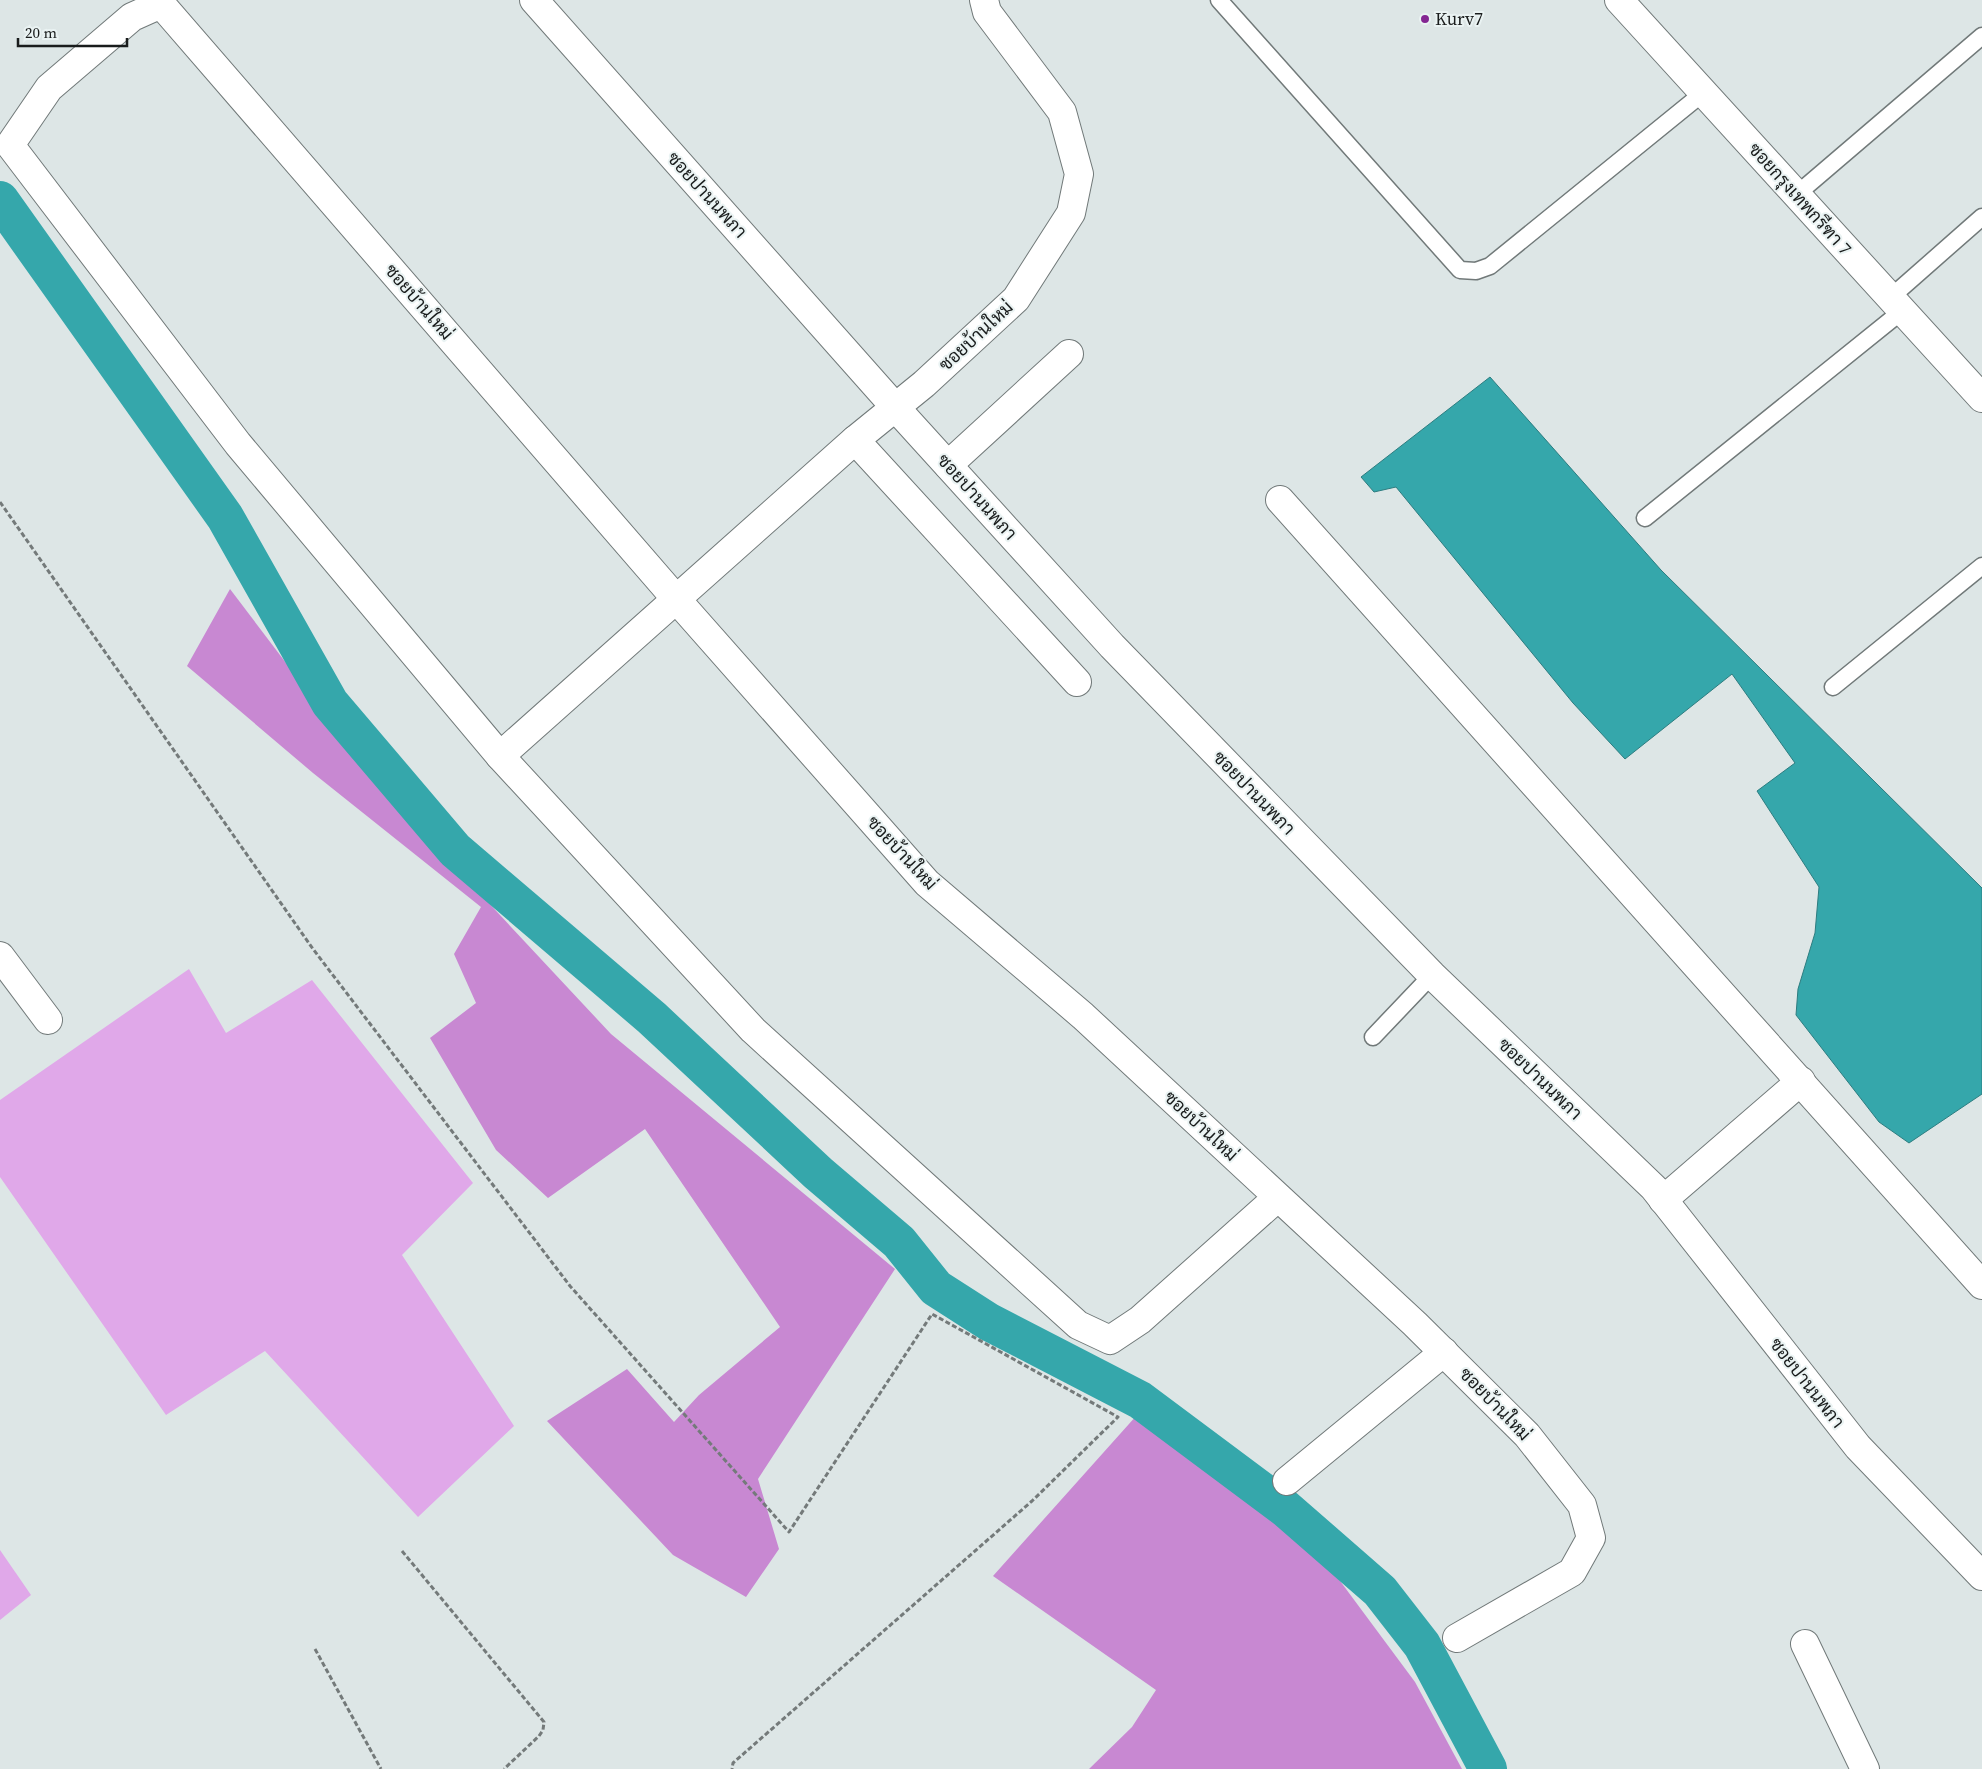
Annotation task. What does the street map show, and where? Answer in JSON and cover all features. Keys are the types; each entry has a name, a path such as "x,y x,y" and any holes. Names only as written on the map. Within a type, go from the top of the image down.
{"street":[{"name":"ซอยปานนพภา","path":"534,0 895,406 1112,646 1432,975 1654,1188 1858,1447 1982,1576"},
{"name":"ซอยบ้านใหม่","path":"984,0 987,12 1062,112 1079,174 1071,213 1016,298 924,384 855,440 677,600 500,756 238,444 10,145 49,88 132,18 161,4 677,600 927,883 1083,1016 1444,1352 1527,1435 1582,1505 1591,1538 1572,1572 1457,1638"},
{"name":"ซอยกรุงเทพกรีฑา 7","path":"1619,0 1982,398"},
{"path":"948,465 1069,354"},
{"path":"855,440 1077,682"},
{"path":"1280,500 1982,1285"},
{"path":"500,756 753,1030 1078,1325 1110,1340 1118,1335 1140,1320 1278,1197"},
{"path":"0,956 48,1020"},
{"path":"1663,1200 1801,1082"},
{"path":"1288,1481 1444,1352"},
{"path":"1805,1644 1865,1769"}],"lane":[{"path":"1219,0 1460,270 1476,271 1490,266 1703,93"},
{"path":"1796,195 1982,36"},
{"path":"1644,518 1896,305 1982,217"},
{"path":"1833,687 1982,566"},
{"path":"1373,1037 1432,975"}],"path":[{"path":"0,502 313,949 570,1286 789,1532 932,1314 1118,1417 1032,1501 733,1763 732,1769"},
{"path":"402,1551 544,1722 543,1730 539,1736 504,1769"},
{"path":"315,1649 381,1769"}],"shaded area":[{"path":"230,589 308,692 471,884 611,1034 895,1269 758,1479 779,1549 746,1597 673,1555 547,1421 627,1369 674,1422 699,1395 780,1327 645,1129 548,1198 496,1150 430,1038 476,1003 454,954 481,907 313,773 187,666"},
{"path":"189,969 226,1033 312,980 473,1183 402,1255 514,1426 418,1517 265,1351 166,1415 0,1177 0,1100"},
{"path":"1137,1415 1326,1562 1415,1682 1462,1769 1089,1769 1132,1727 1156,1690 993,1576"},
{"path":"0,1550 31,1595 0,1620"}],"water":[{"path":"1490,377 1661,570 1982,888 1982,1094 1909,1143 1879,1122 1796,1015 1798,989 1815,933 1819,887 1757,791 1795,763 1732,674 1625,759 1573,703 1396,487 1374,492 1361,477"}],"waterway":[{"path":"0,200 225,517 330,703 455,850 652,1018 818,1173 899,1242 936,1288 989,1322 1140,1400 1286,1509 1380,1591 1422,1645 1488,1769"}],"place":[{"name":"Kurv7","path":"1425,19"}]}
